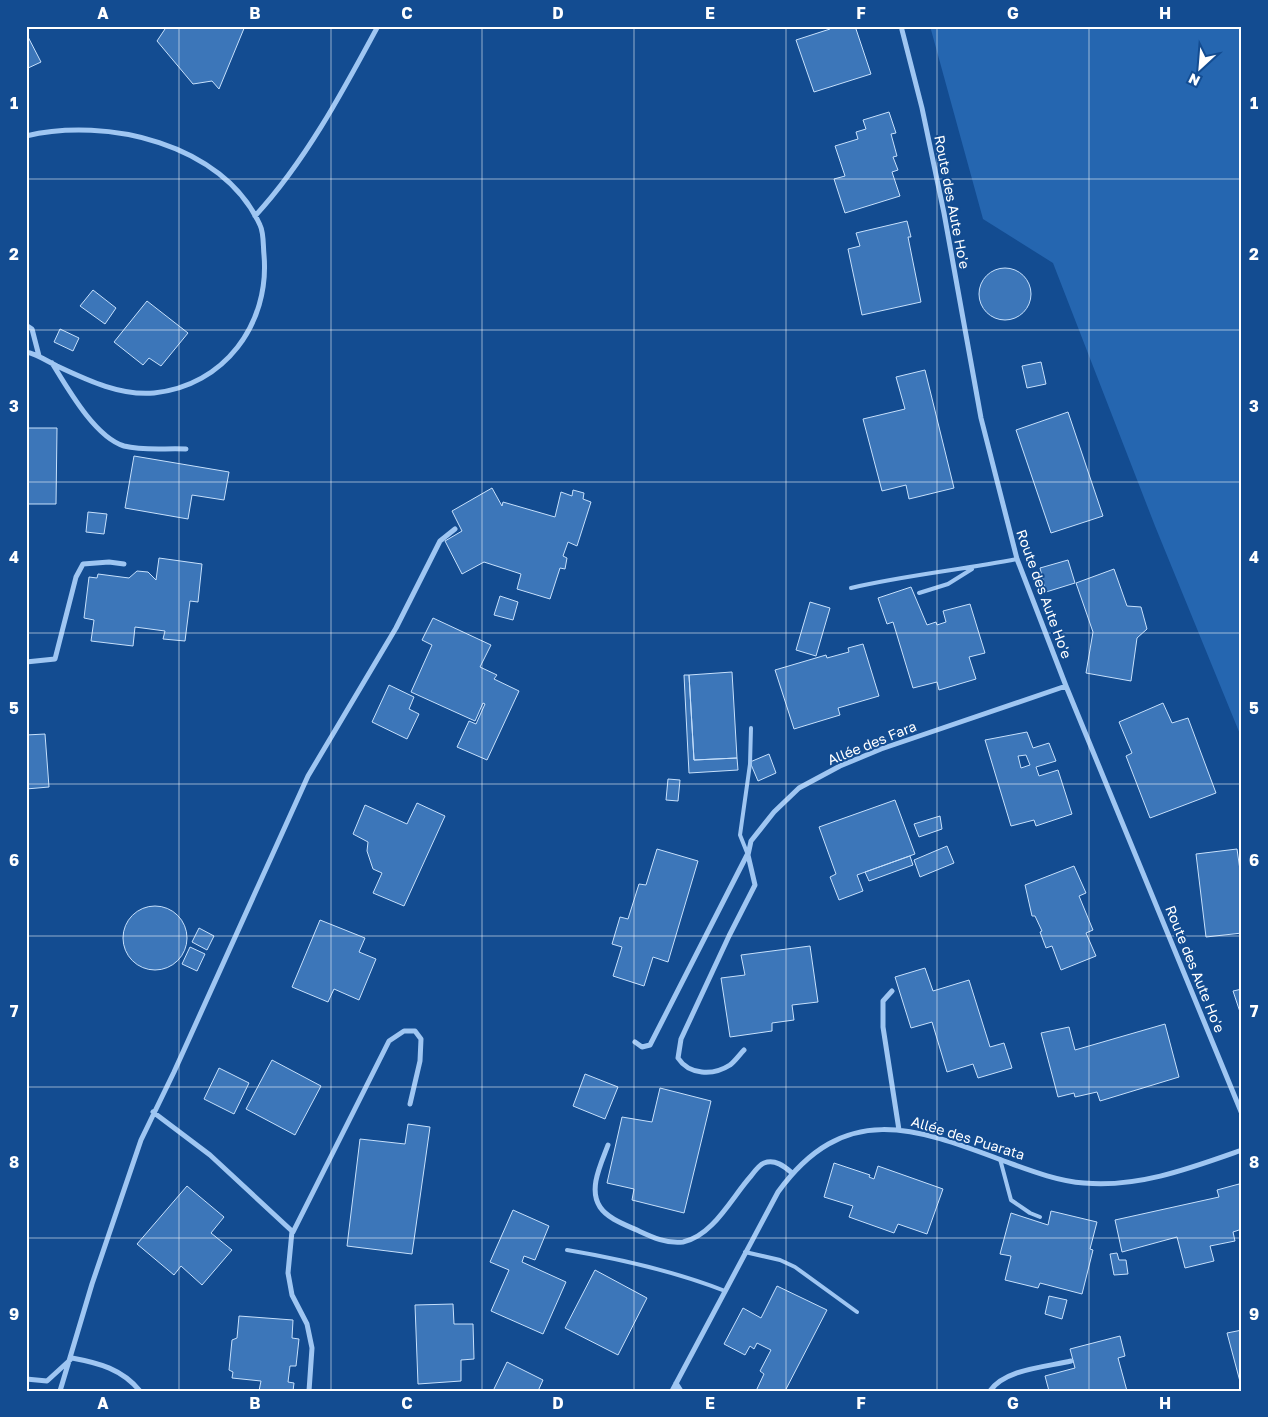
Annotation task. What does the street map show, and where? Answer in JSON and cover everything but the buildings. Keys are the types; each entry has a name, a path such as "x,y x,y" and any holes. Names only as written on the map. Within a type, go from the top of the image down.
{"street":[{"path":"255,216 273,197 340,97 378,26"},
{"name":"Route des Aute Ho'e","path":"901,26 922,108 944,213 981,418 999,495 1017,559 1066,686 1242,1114"},
{"path":"26,136 45,132 115,132 158,142 188,154 218,173 245,199 261,227 265,269 258,311 240,346 219,368 190,384 154,393 123,391 90,381 26,352"},
{"path":"26,325 32,329 38,356"},
{"path":"52,363 74,398 108,438 124,446 148,449 186,449"},
{"path":"60,1391 72,1358 92,1284 141,1140 153,1112 174,1072 308,776 396,628 440,541 454,529"},
{"path":"26,662 56,659 76,577 84,564 109,562 124,564"},
{"name":"Allée des Fara","path":"635,1042 642,1047 650,1044 748,855 751,841 774,812 799,788 832,770 881,749 1066,686"},
{"path":"744,1050 730,1065 712,1072 696,1072 683,1065 678,1058 680,1039 728,936 755,885 748,855"},
{"path":"892,990 883,1001 883,1027 899,1130"},
{"path":"309,1391 312,1348 308,1324 292,1295 288,1273 292,1231 389,1041 404,1031 415,1031 421,1039 420,1061 410,1104"},
{"path":"153,1112 210,1155 292,1231"},
{"name":"Allée des Puarata","path":"672,1391 778,1192 792,1173 824,1147 849,1134 879,1129 928,1135 1057,1178 1082,1183 1113,1185 1141,1181 1242,1150"},
{"path":"608,1145 596,1180 594,1193 596,1202 603,1212 623,1224 670,1242 684,1242 705,1230 758,1167 764,1163 775,1162 792,1173"},
{"path":"26,1379 48,1381 72,1358"},
{"path":"72,1358 101,1364 129,1378 140,1391"},
{"path":"990,1391 994,1385 1011,1375 1071,1361"},
{"path":"676,1383 681,1391"}],"lane":[{"path":"851,588 897,577 974,568 1017,559"},
{"path":"919,593 948,584 974,568"},
{"path":"748,855 740,835 750,764 751,728"},
{"path":"1000,1159 1011,1200 1030,1213 1040,1217"},
{"path":"567,1250 616,1258 665,1270 725,1291"},
{"path":"745,1252 780,1260 795,1267 857,1312"}],"shaded area":[{"path":"930,26 1242,26 1242,739 1155,526 1053,263 983,219"}]}
